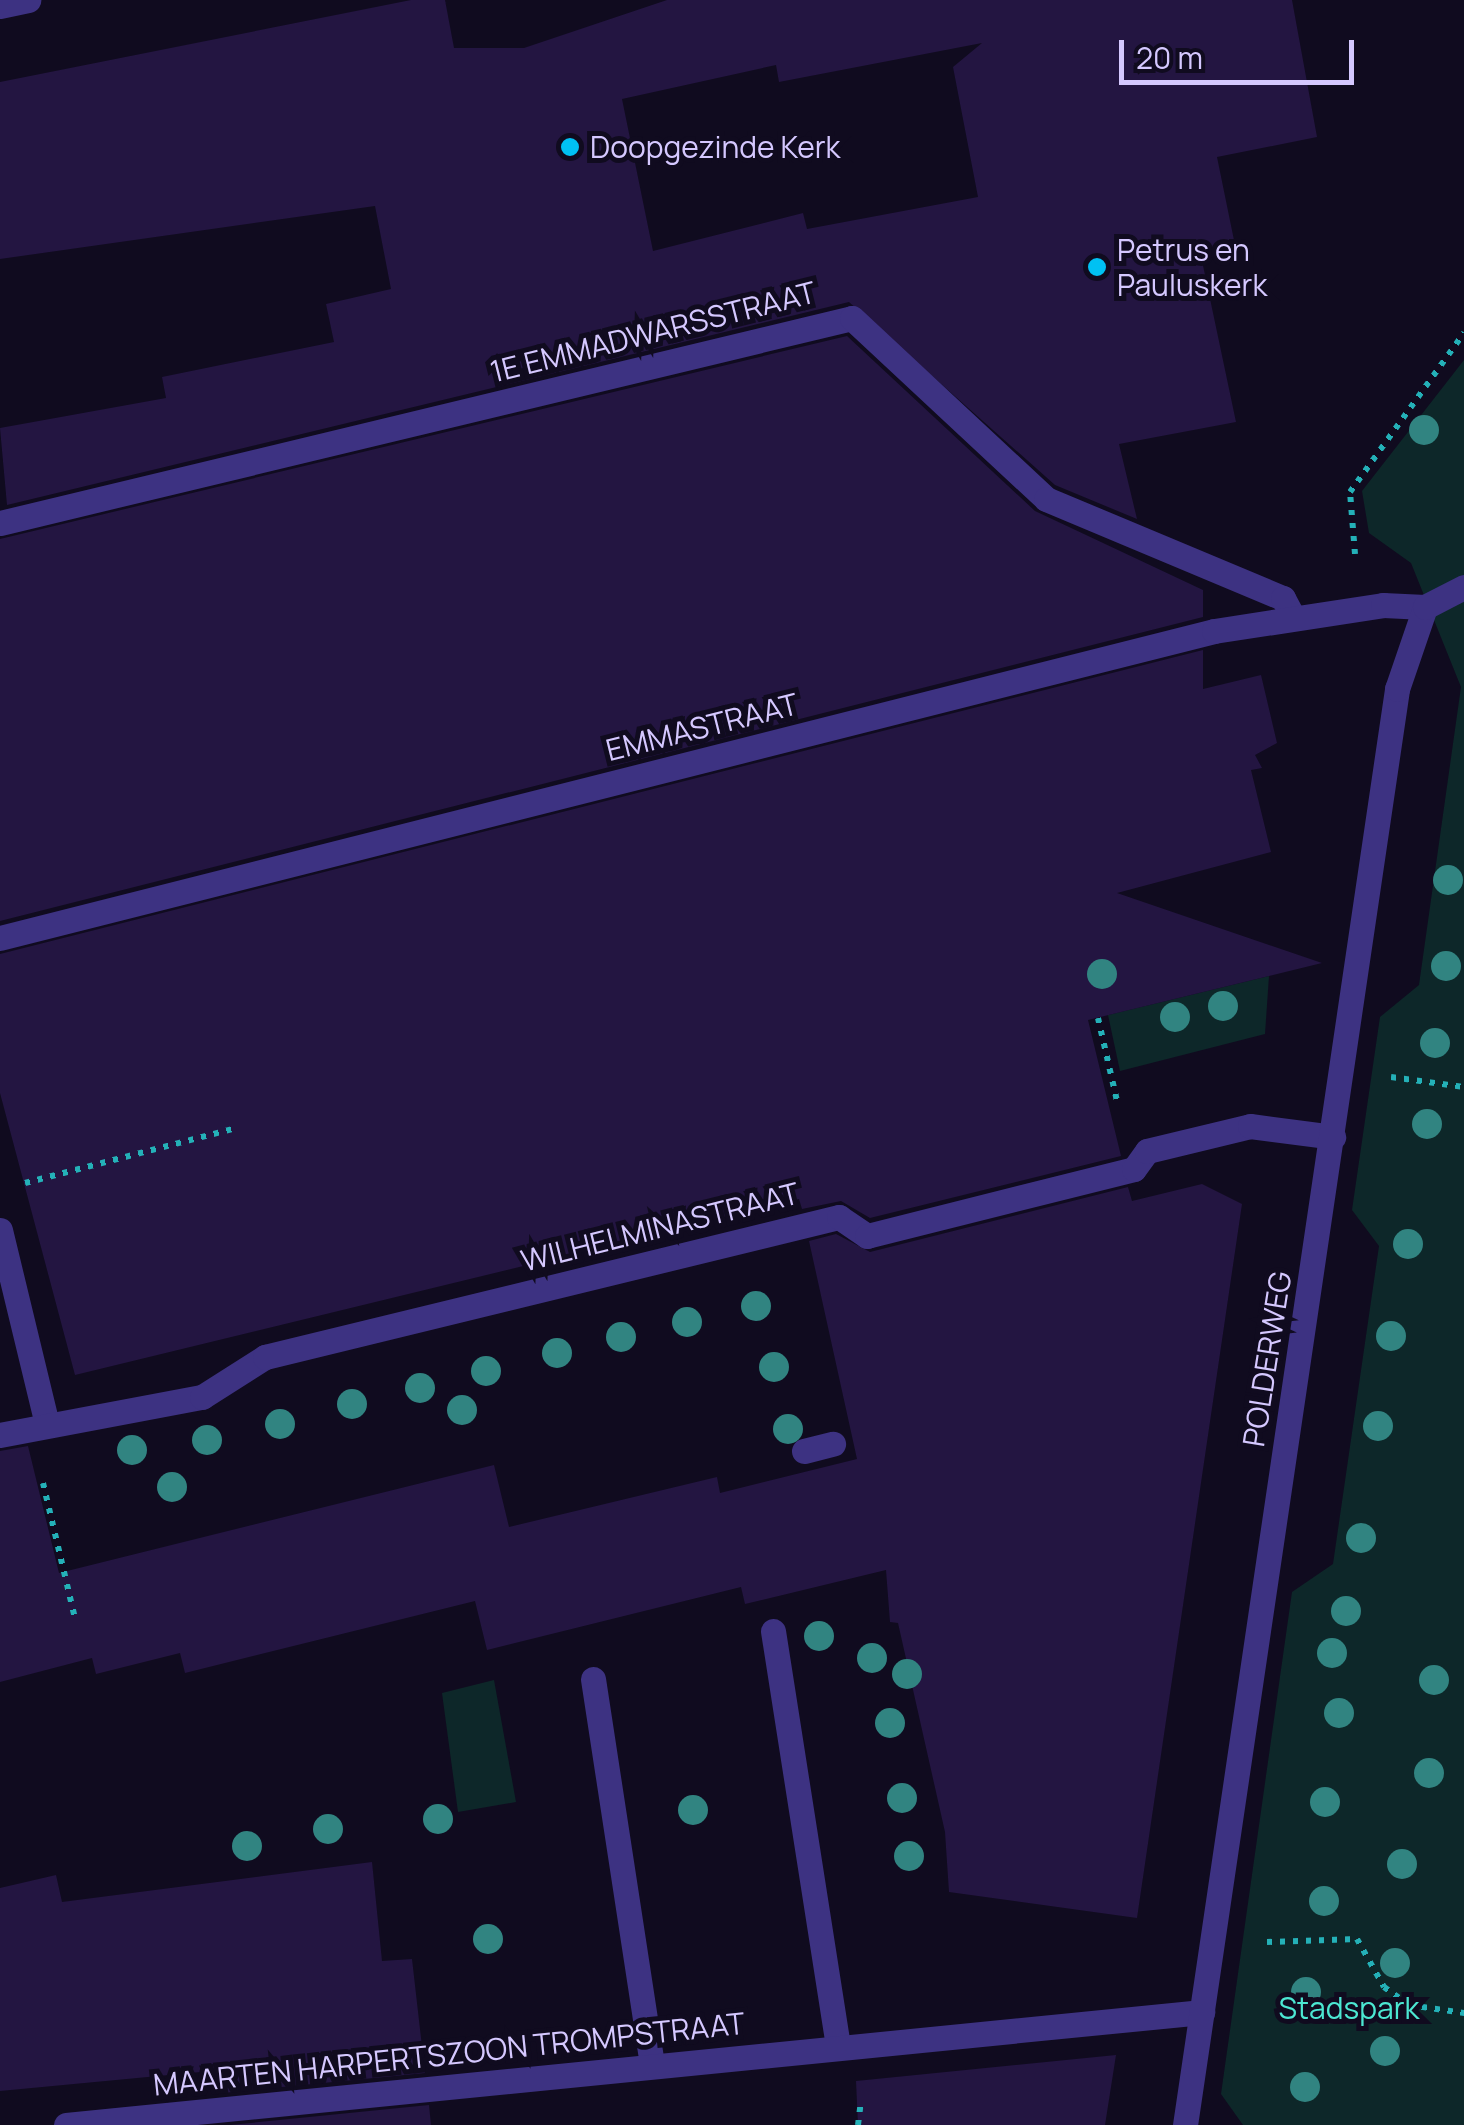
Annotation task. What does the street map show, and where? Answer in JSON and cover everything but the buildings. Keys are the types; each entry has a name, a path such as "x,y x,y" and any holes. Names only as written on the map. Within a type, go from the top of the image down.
{"street":[{"path":"0,6 28,0"},
{"name":"1E EMMADWARSSTRAAT","path":"0,523 852,318 1046,499 1283,598 1292,615"},
{"path":"1425,607 1464,587"},
{"name":"EMMASTRAAT","path":"0,938 1292,615 1425,607"},
{"name":"POLDERWEG","path":"1185,2125 1397,689 1425,607"},
{"name":"WILHELMINASTRAAT","path":"0,1435 39,1426 80,1426 202,1398 264,1357 838,1218 867,1236 1250,1126 1333,1137"},
{"path":"0,1230 7,1292 39,1426"},
{"path":"804,1451 833,1444"},
{"path":"773,1631 838,2047"},
{"path":"593,1679 652,2065"},
{"name":"MAARTEN HARPERTSZOON TROMPSTRAAT","path":"66,2125 1202,2012"}],"path":[{"path":"1425,607 1358,563 1348,504 1369,453 1464,333"},
{"path":"1098,1018 1141,1160"},
{"path":"1343,1070 1464,1088"},
{"path":"18,1184 232,1129"},
{"path":"39,1426 75,1618"},
{"path":"1212,1946 1242,1952 1287,1935 1357,1938 1384,1987 1410,2005 1464,2013"}],"green space":[{"name":"Stadspark","path":"1464,360 1464,2125 1243,2125 1221,2094 1292,1592 1333,1564 1379,1246 1352,1210 1380,1017 1419,985 1461,687 1411,563 1369,533 1362,491"},
{"path":"1269,976 1265,1034 1120,1071 1108,1015"},
{"path":"494,1680 516,1802 458,1812 442,1693"}],"place":[{"name":"Doopgezinde Kerk","path":"570,147"},
{"name":"Petrus en Pauluskerk","path":"1097,267"}]}
